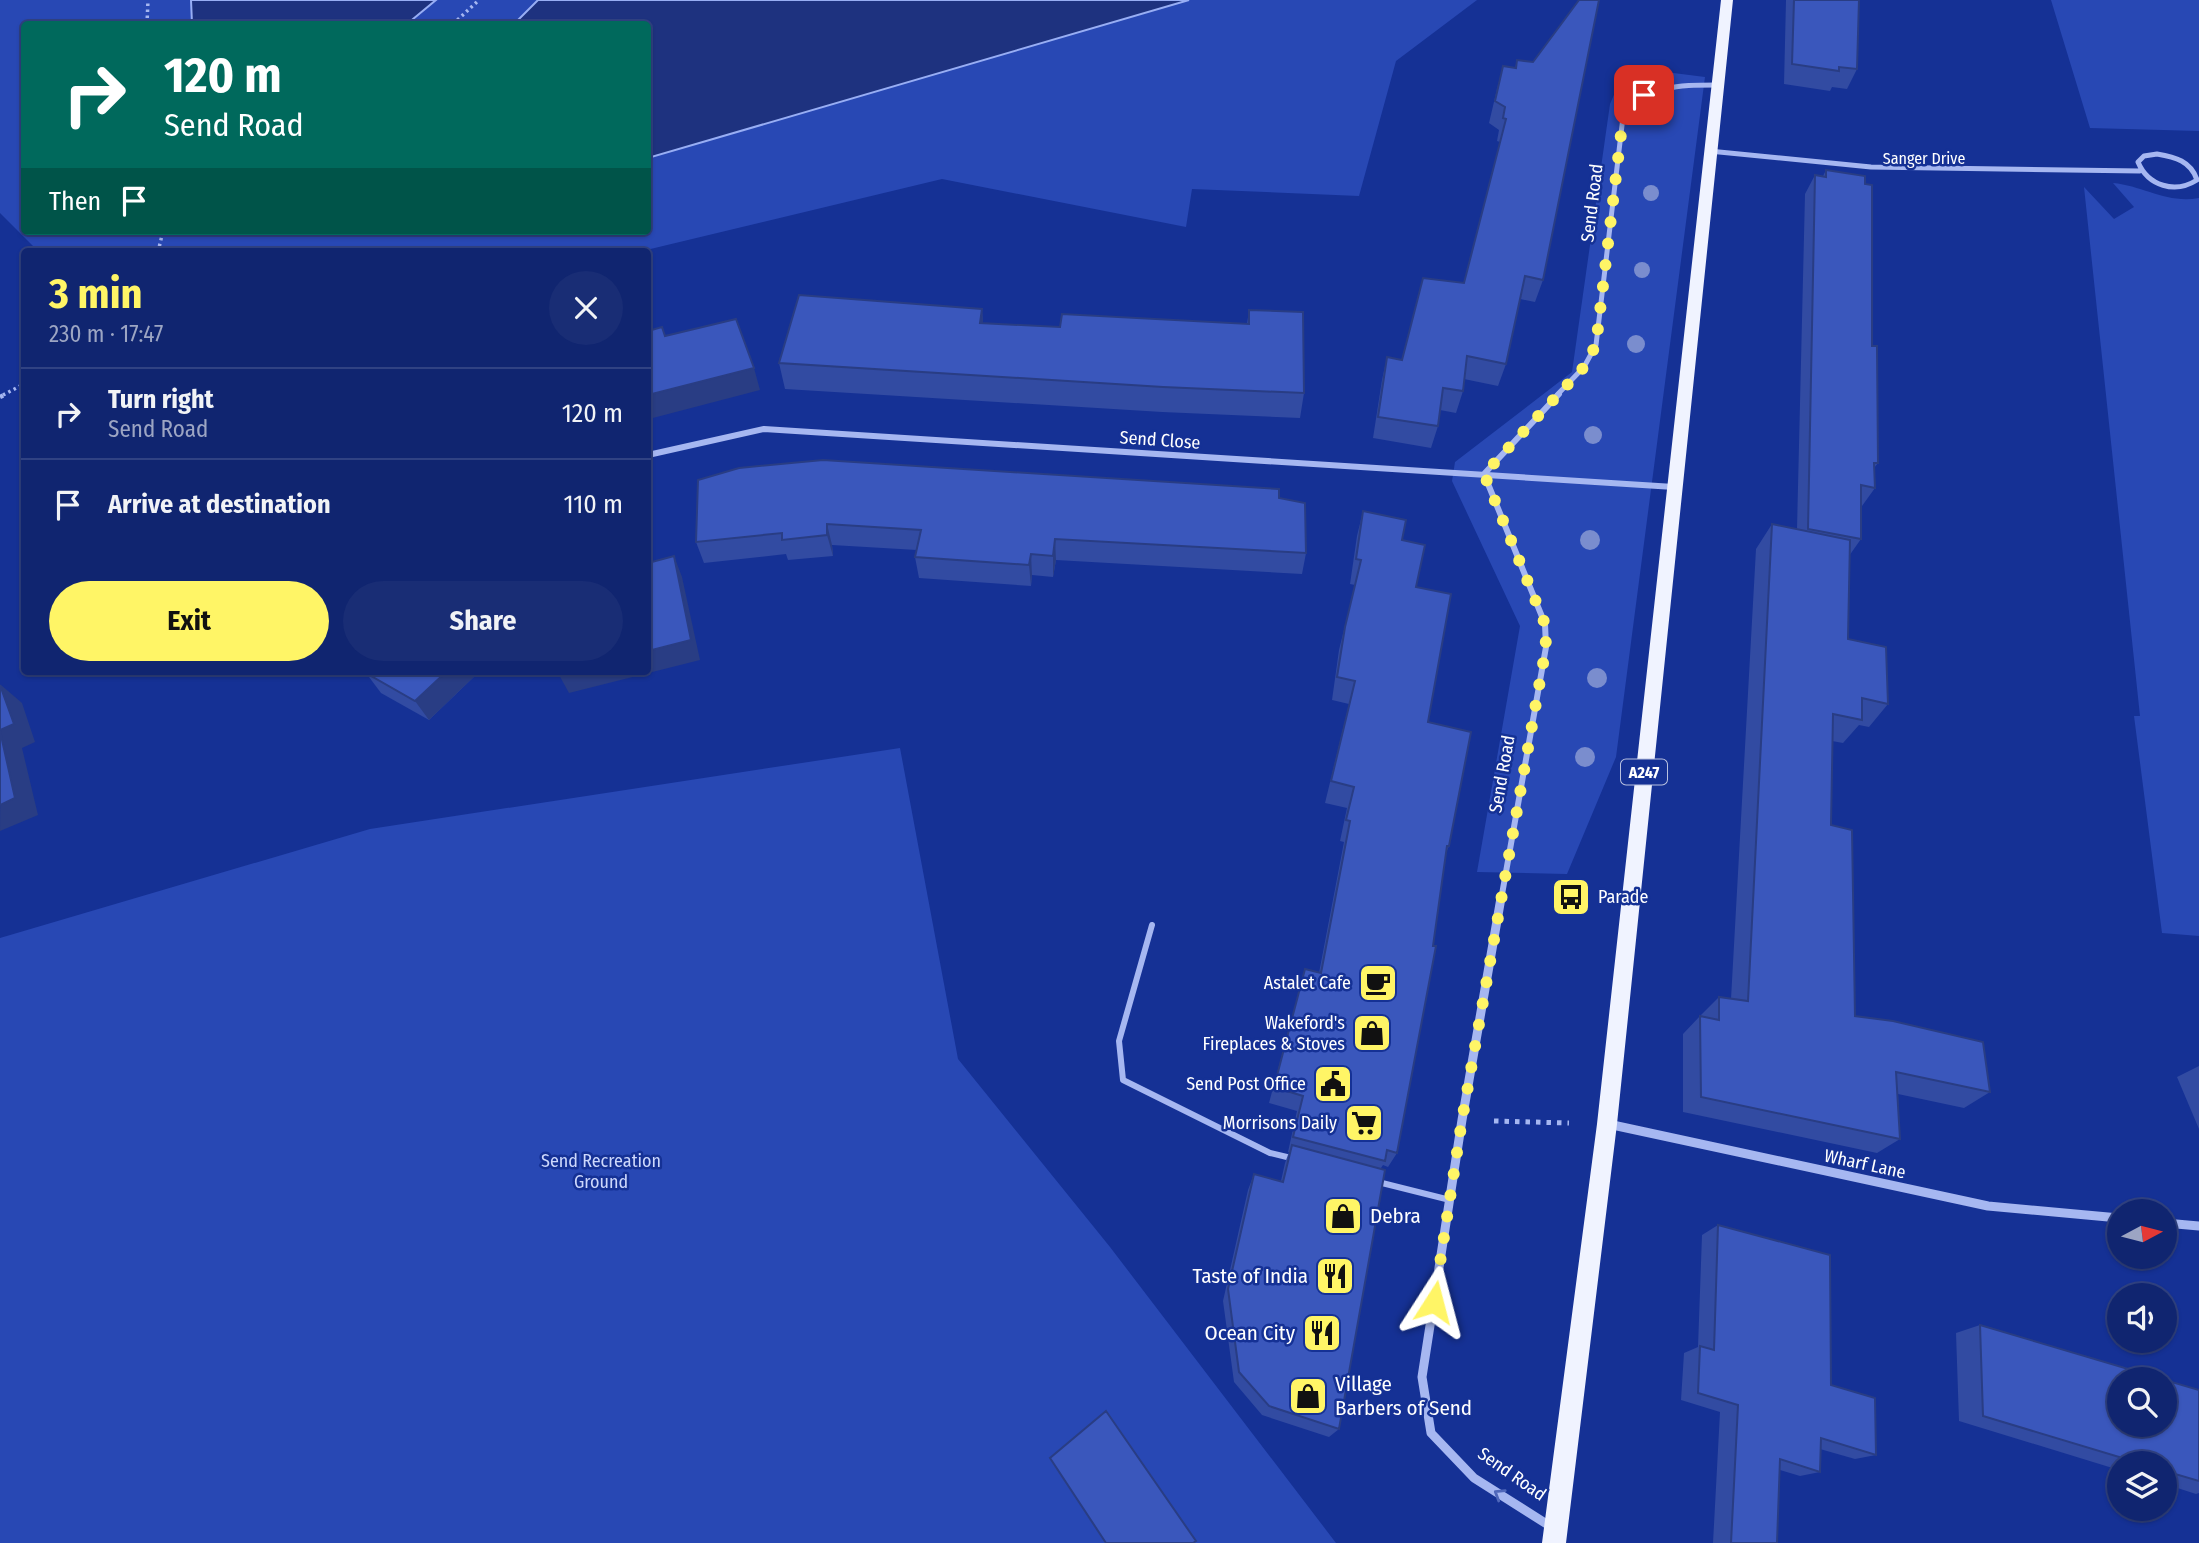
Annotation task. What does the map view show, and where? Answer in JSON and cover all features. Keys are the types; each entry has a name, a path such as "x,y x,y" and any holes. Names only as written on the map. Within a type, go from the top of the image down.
{"main road":[{"name":"Send Road","path":"1555,1536 1607,1124 1727,0"}],"street":[{"name":"Send Road","path":"1555,1536 1474,1478 1431,1433 1422,1377 1462,1120 1546,647 1545,624 1484,474 1584,367 1596,345 1623,117 1644,95 1668,86 1717,85"},
{"name":"Sanger Drive","path":"1709,151 1779,162 1879,170 2140,171"},
{"name":"Sanger Drive","path":"2157,154 2179,159 2197,171 2197,180 2191,186 2179,188 2149,179 2140,171 2138,162 2144,156 2157,154"},
{"name":"Send Close","path":"651,454 764,429 1674,487"},
{"name":"Wharf Lane","path":"1607,1124 1988,1206 2107,1217"},
{"path":"2177,1224 2199,1226"}],"lane":[{"path":"1152,925 1119,1041 1123,1080 1270,1153 1295,1160"},
{"path":"1373,1180 1450,1200"}],"path":[{"path":"147,21 148,0"},
{"path":"456,21 479,0"},
{"path":"0,397 21,386"},
{"path":"1462,1120 1607,1124"}],"green space":[{"path":"0,0 191,0 192,21 21,21 21,234 0,213"},
{"path":"436,0 538,0 517,21 411,21"},
{"path":"1189,0 1477,0 1396,61 1359,196 1192,189 1186,227 942,179 651,249 35,248 22,235 651,235 651,157"},
{"path":"2051,0 2199,0 2199,131 2090,128"},
{"path":"1626,67 1705,77 1616,757 1567,874 1477,872 1520,626 1452,481 1455,462 1572,372 1610,104"},
{"path":"2113,183 2176,199 2199,198 2199,936 2162,933 2134,716 2140,716 2084,187 2114,219 2134,207"},
{"name":"Send Recreation Ground","path":"900,748 958,1059 1110,1247 1336,1543 0,1543 0,938 370,829"}],"shaded area":[{"path":"191,0 436,0 411,21 192,21"},
{"path":"538,0 1189,0 651,157 651,21 517,21"}],"building":[{"path":"1579,0 1599,0 1543,280 1525,276 1506,364 1467,356 1463,391 1443,388 1438,426 1378,417 1387,357 1402,360 1423,278 1464,283 1506,119 1503,118 1505,107 1495,101 1503,66 1516,68 1517,60 1533,62"},
{"path":"1794,0 1859,0 1857,69 1839,67 1839,71 1792,64"},
{"path":"1826,170 1865,176 1865,184 1872,185 1872,346 1877,346 1878,463 1874,463 1875,488 1861,485 1861,539 1808,529 1815,175 1826,177"},
{"path":"799,295 982,309 980,323 1060,327 1062,314 1249,324 1249,310 1303,312 1304,393 779,363"},
{"path":"736,319 754,368 651,394 651,330 662,327 665,336"},
{"path":"823,460 1279,489 1279,498 1305,503 1306,553 1055,539 1053,556 1031,554 1029,565 915,557 921,530 827,524 827,535 782,540 782,533 696,542 698,480 739,468"},
{"path":"1363,511 1406,520 1402,540 1425,545 1416,587 1451,594 1428,722 1471,732 1447,846 1433,946 1436,946 1397,1153 1387,1150 1385,1161 1293,1137 1303,1096 1274,1087 1305,969 1321,973 1350,821 1346,820 1354,787 1331,781 1355,681 1337,677 1345,627 1361,560 1356,559"},
{"path":"1772,524 1850,540 1848,639 1886,647 1888,704 1862,698 1862,720 1833,714 1831,825 1852,830 1855,1016 1893,1021 1983,1042 1990,1092 1896,1072 1900,1139 1701,1097 1700,1016 1719,1020 1719,997 1748,1001"},
{"path":"674,556 691,640 651,650 651,562"},
{"path":"370,675 443,675 415,701"},
{"path":"0,685 14,724 0,730"},
{"path":"0,731 15,798 0,805"},
{"path":"1292,1145 1385,1170 1339,1429 1269,1406 1239,1372 1228,1289 1254,1174 1283,1182"},
{"path":"1718,1225 1830,1255 1831,1385 1875,1398 1876,1455 1821,1438 1820,1472 1780,1459 1777,1543 1731,1543 1738,1405 1698,1393 1700,1346 1714,1350"},
{"path":"1980,1325 2122,1367 2107,1367 2107,1437 2177,1437 2177,1384 2199,1390 2199,1481 2177,1475 2177,1451 2107,1451 2107,1453 1983,1416"},
{"path":"1106,1411 1196,1541 1106,1543 1050,1458"}],"place":[{"name":"Parade","path":"1571,897"},
{"name":"Astalet Cafe","path":"1378,983"},
{"name":"Wakeford's Fireplaces & Stoves","path":"1372,1033"},
{"name":"Send Post Office","path":"1333,1084"},
{"name":"Morrisons Daily","path":"1364,1123"},
{"name":"Debra","path":"1343,1216"},
{"name":"Taste of India","path":"1335,1276"},
{"name":"Ocean City","path":"1322,1333"},
{"name":"Village Barbers of Send","path":"1308,1396"}],"route":[{"path":"1434,1302 1462,1120 1546,647 1545,624 1484,474 1537,414 1584,367 1596,345 1623,117 1644,95"}]}
